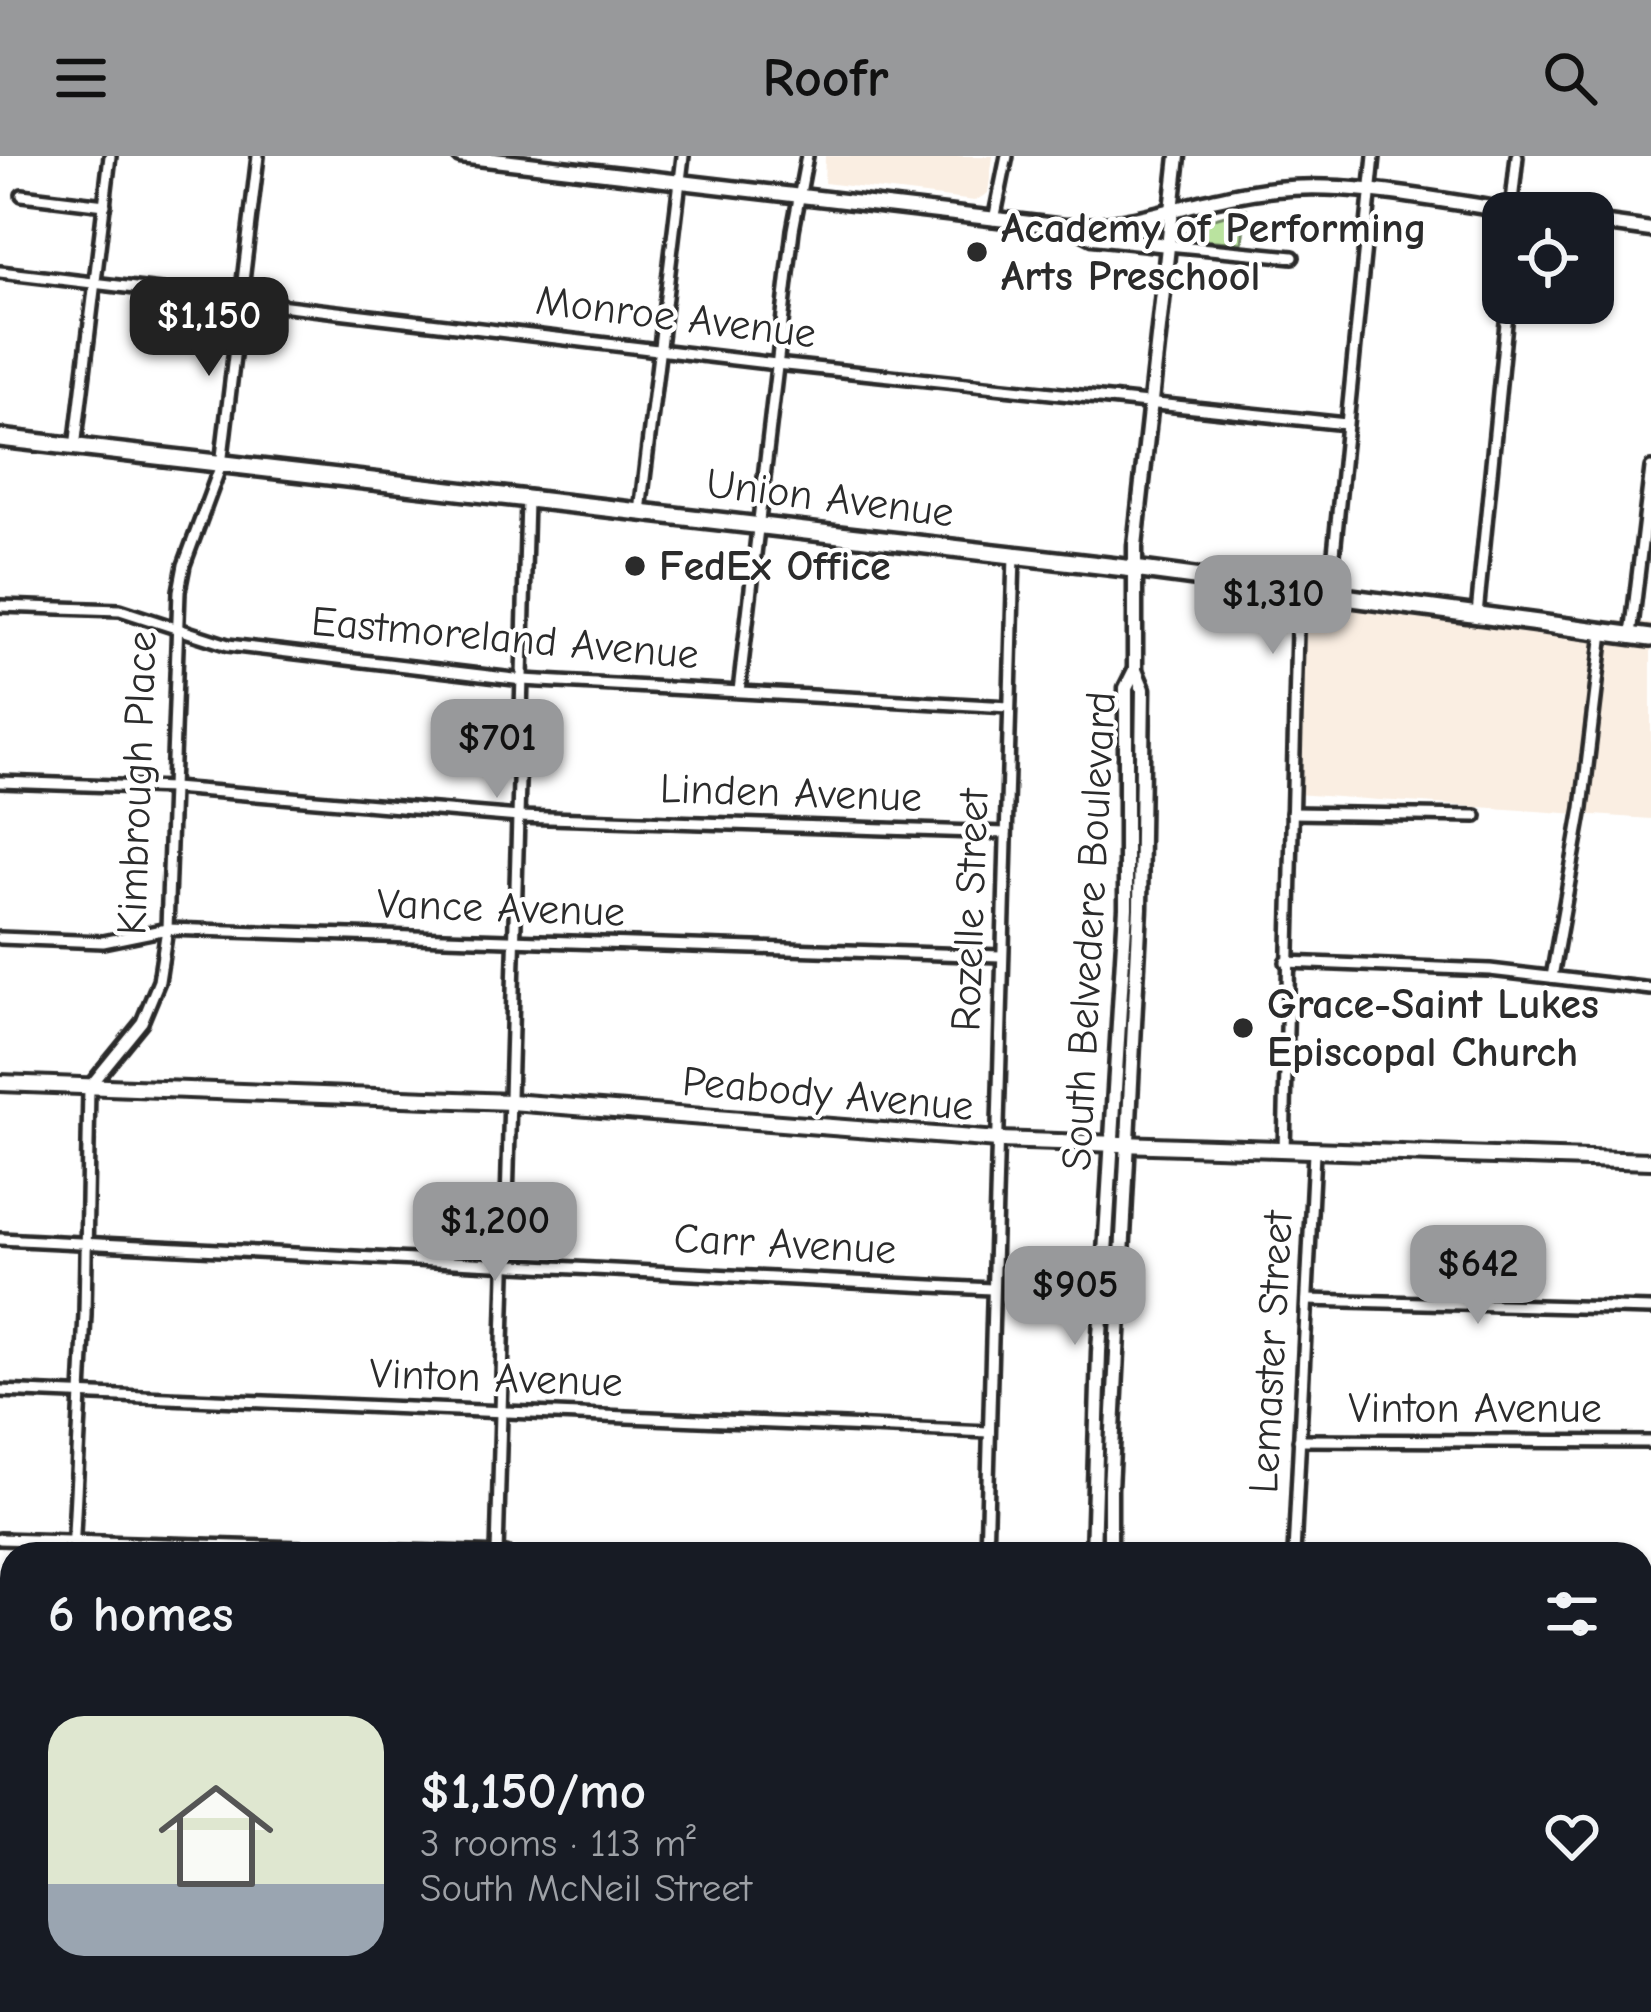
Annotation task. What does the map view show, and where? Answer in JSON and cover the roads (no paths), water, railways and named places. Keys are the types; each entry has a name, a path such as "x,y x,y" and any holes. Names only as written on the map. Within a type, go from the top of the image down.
{"main road":[{"name":"Union Avenue","path":"0,438 1134,569 1651,638"},
{"name":"Peabody Avenue","path":"0,1083 512,1102 998,1140 1651,1161"}],"street":[{"path":"75,448 110,156"},
{"name":"Kimbrough Place","path":"89,1088 142,1022 159,981 167,929 176,627 184,566 221,465 258,156"},
{"path":"460,156 1072,227 1126,223 1267,190 1316,187 1482,207"},
{"path":"640,512 683,156"},
{"path":"739,691 776,364 807,156"},
{"path":"994,220 1007,156"},
{"name":"South Belvedere Boulevard","path":"1094,1542 1099,1352 1122,1145 1140,908 1142,696 1135,670 1134,569 1178,156"},
{"path":"1326,594 1332,574 1374,156"},
{"path":"1517,156 1517,192"},
{"path":"22,195 104,205"},
{"path":"1614,225 1651,230"},
{"path":"1072,227 1093,237 1293,257"},
{"name":"Monroe Avenue","path":"0,272 776,364 1346,424"},
{"path":"1477,615 1506,324"},
{"path":"1630,636 1651,468"},
{"path":"500,1542 527,501"},
{"name":"Rozelle Street","path":"986,1542 1014,555"},
{"name":"Lemaster Street","path":"1284,1150 1298,590"},
{"name":"Eastmoreland Avenue","path":"0,606 120,610 228,645 523,680 1009,707"},
{"path":"1552,976 1570,892 1603,632"},
{"name":"Linden Avenue","path":"0,782 173,788 519,817 1006,833"},
{"path":"1292,813 1476,816"},
{"name":"Vance Avenue","path":"0,938 103,943 167,929 1001,956"},
{"path":"1286,962 1552,976 1651,989"},
{"path":"75,1541 89,1088"},
{"name":"South Belvedere Boulevard","path":"1110,1542 1122,1145"},
{"name":"Lemaster Street","path":"1295,1542 1314,1153"},
{"name":"Carr Avenue","path":"0,1239 992,1289"},
{"path":"1307,1300 1651,1310"},
{"path":"1099,1352 1118,1353"},
{"name":"Vinton Avenue","path":"0,1391 989,1432"},
{"name":"Vinton Avenue","path":"1299,1440 1651,1442"},
{"path":"0,1539 108,1542"}],"place":[{"name":"Academy of Performing Arts Preschool","path":"977,252"},
{"name":"FedEx Office","path":"635,566"},
{"name":"Grace-Saint Lukes Episcopal Church","path":"1243,1028"}]}
